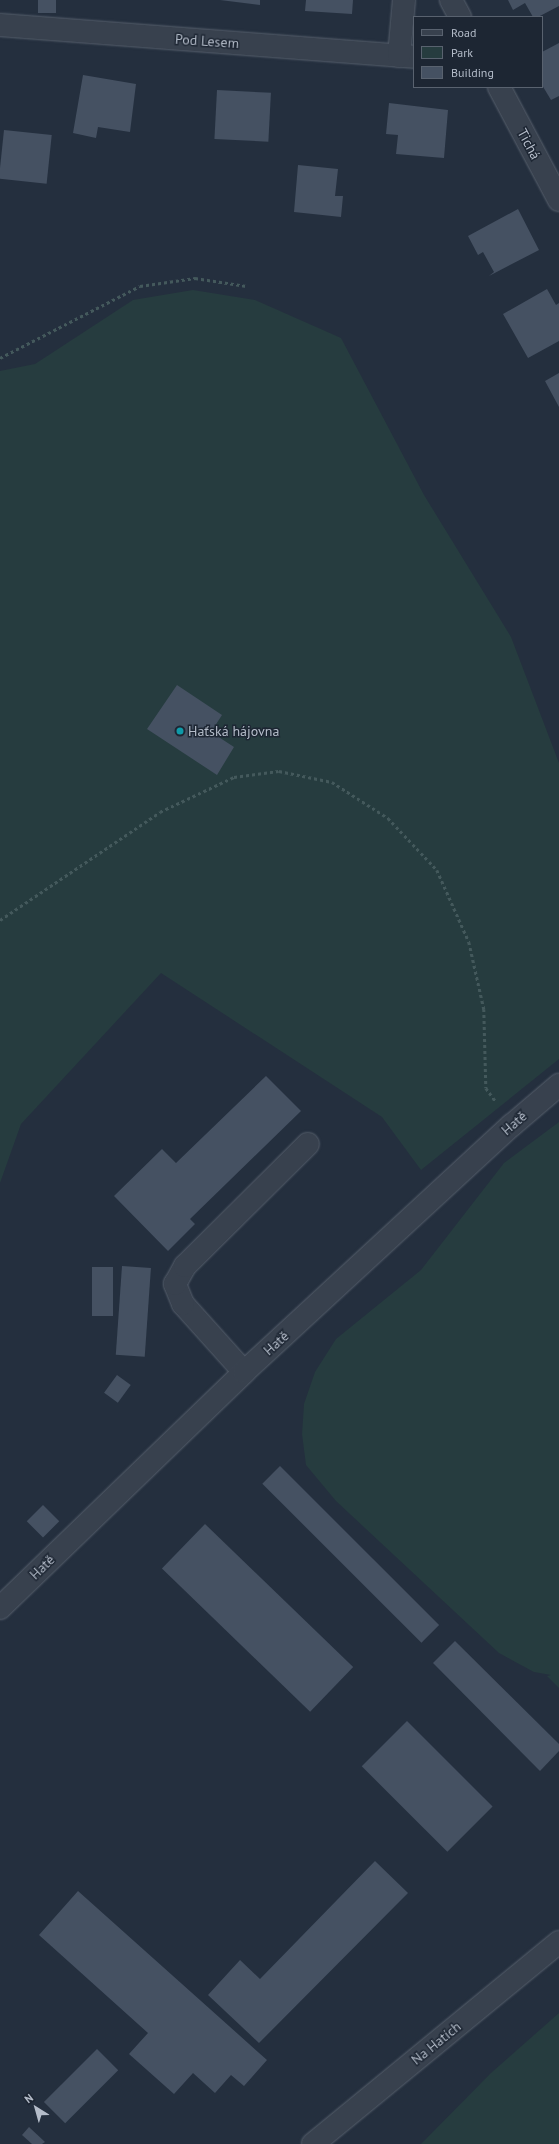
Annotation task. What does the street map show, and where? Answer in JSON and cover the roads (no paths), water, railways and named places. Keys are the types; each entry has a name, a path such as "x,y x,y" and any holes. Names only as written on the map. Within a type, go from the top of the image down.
{"street":[{"path":"404,0 406,56"},
{"path":"451,0 459,16"},
{"name":"Pod Lesem","path":"0,25 406,56"},
{"name":"Tichá","path":"500,88 559,200"},
{"name":"Hatě","path":"0,1608 244,1372 512,1125 559,1085"},
{"path":"244,1372 183,1304 175,1284 185,1266 308,1144"},
{"name":"Na Hatích","path":"313,2144 559,1942"}],"place":[{"name":"Haťská hájovna","path":"180,731"}]}
